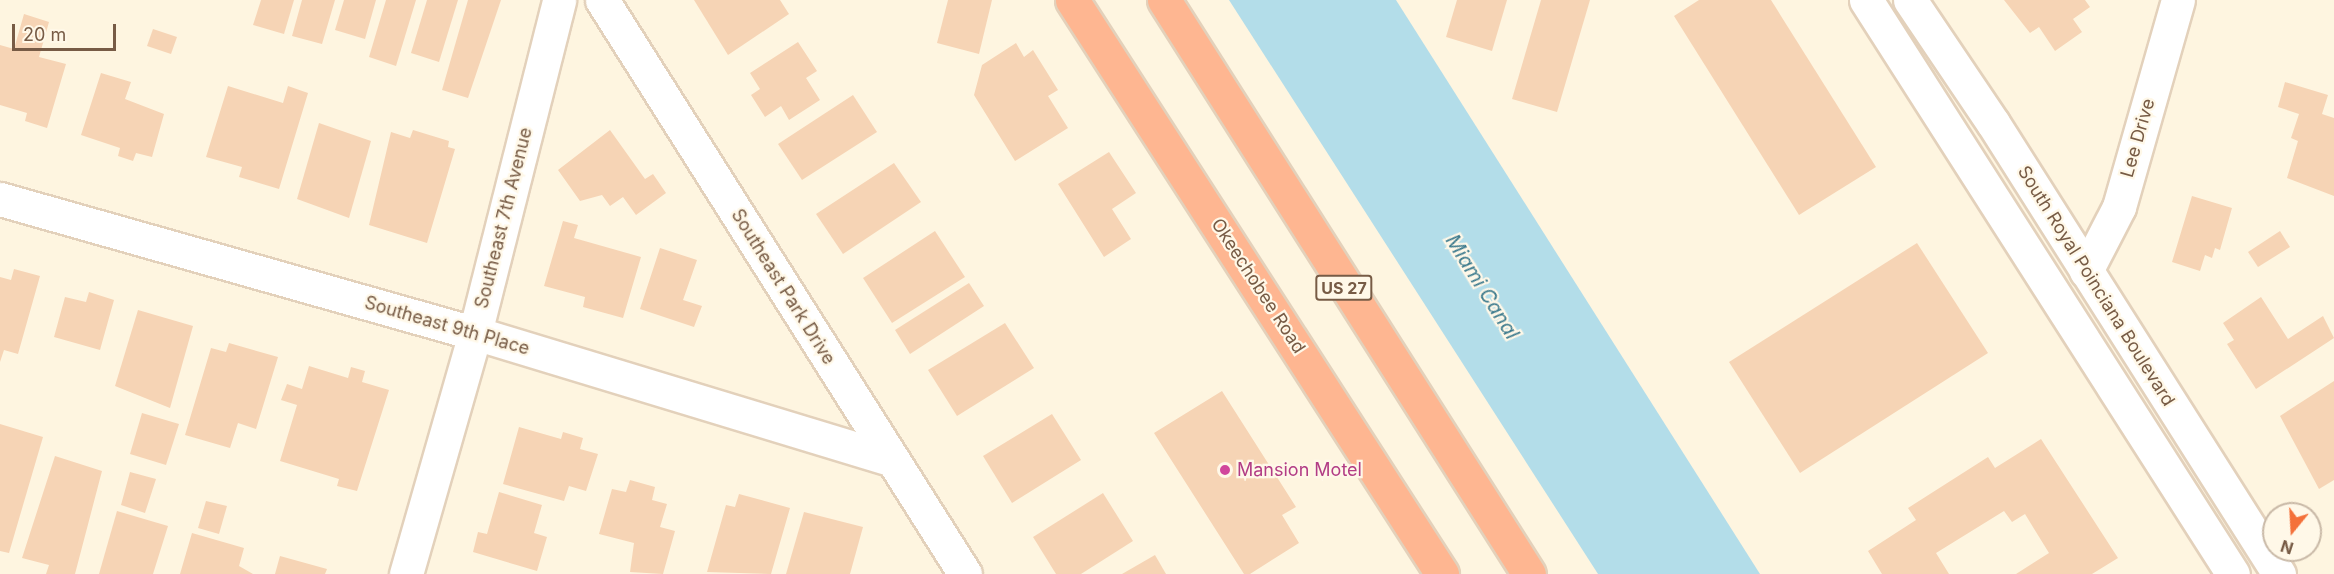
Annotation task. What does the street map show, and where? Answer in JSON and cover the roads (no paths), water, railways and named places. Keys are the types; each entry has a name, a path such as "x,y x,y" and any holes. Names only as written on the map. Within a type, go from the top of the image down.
{"highway":[{"name":"Okeechobee Road","path":"1072,0 1442,574"},
{"path":"1079,0 1110,58"},
{"name":"US 27","path":"1164,0 1528,574"}],"street":[{"name":"Southeast 7th Avenue","path":"406,574 475,333 559,0"},
{"name":"Southeast Park Drive","path":"602,0 965,574"},
{"name":"South Royal Poinciana Boulevard","path":"1866,0 2233,574"},
{"name":"South Royal Poinciana Boulevard","path":"1910,0 2086,271 2278,574"},
{"name":"Lee Drive","path":"2086,271 2119,207 2178,0"},
{"name":"Southeast 9th Place","path":"0,199 475,333 892,460"}],"water":[{"name":"Miami Canal","path":"1229,0 1396,0 1760,574 1598,574"}],"place":[{"name":"Mansion Motel","path":"1225,470"}]}
